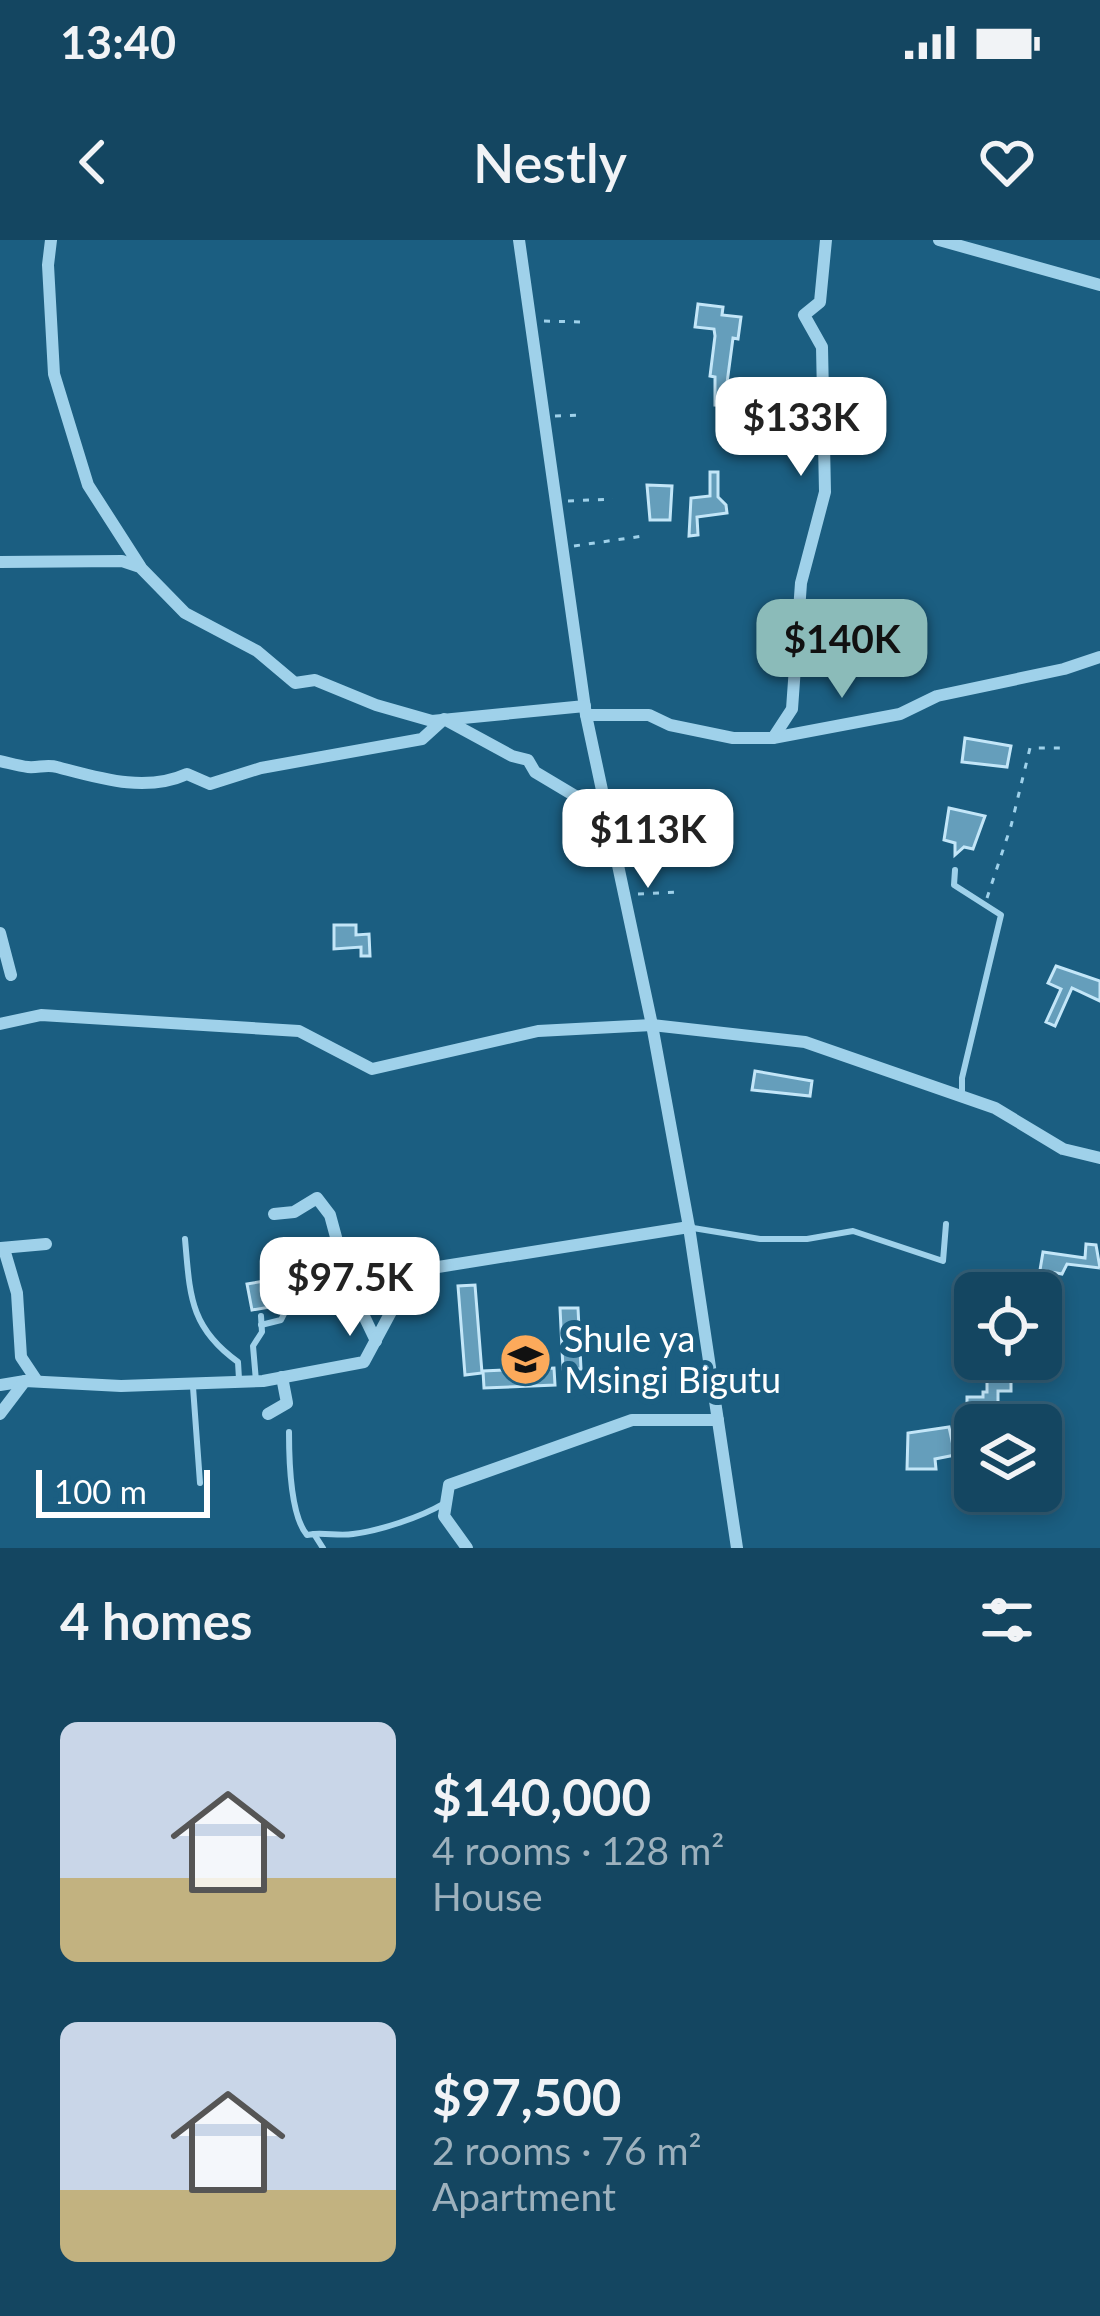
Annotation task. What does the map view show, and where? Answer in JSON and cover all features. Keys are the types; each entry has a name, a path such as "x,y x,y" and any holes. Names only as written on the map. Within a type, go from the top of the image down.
{"street":[{"path":"51,240 54,374 88,485 140,567 184,613 257,651 295,683 315,680 432,721 585,710 649,715 670,725 733,738 772,738 900,714 937,696 1100,657"},
{"path":"518,240 585,710 652,1024 689,1228 737,1548"},
{"path":"772,738 792,709 801,583 825,492 822,346 804,315 820,302 826,240"},
{"path":"939,240 1100,285"},
{"path":"0,562 122,561 140,567"},
{"path":"0,761 30,768 52,765 81,776 138,783 167,783 187,774 209,784 261,768 422,739 444,719"},
{"path":"444,719 528,760 535,772 608,815"},
{"path":"0,933 11,975"},
{"path":"0,1024 41,1015 299,1031 372,1069 538,1031 652,1024 805,1042 995,1108 1064,1149 1100,1158"},
{"path":"274,1214 294,1212 316,1198 330,1215 350,1285 376,1341"},
{"path":"0,1385 256,1381 364,1362 413,1271 689,1228"},
{"path":"31,1381 21,1358 17,1293 2,1249 46,1244"},
{"path":"268,1414 286,1403 282,1377"},
{"path":"0,1414 31,1381"},
{"path":"467,1548 445,1516 449,1485 632,1420 718,1420"}],"lane":[{"path":"955,870 954,885 1000,915 962,1078 962,1096"},
{"path":"689,1228 760,1239 807,1239 853,1231 943,1262 946,1224"},
{"path":"184,1239 194,1312 224,1352 238,1362 240,1382"},
{"path":"256,1381 253,1346 261,1321 281,1320 284,1314"},
{"path":"193,1383 200,1483"},
{"path":"289,1432 290,1472 300,1527 307,1535 347,1536 373,1530 424,1515 446,1502"},
{"path":"314,1534 323,1548"}],"path":[{"path":"531,321 581,322"},
{"path":"541,417 580,415"},
{"path":"554,502 613,499"},
{"path":"561,548 643,536"},
{"path":"985,905 1030,748 1065,748"},
{"path":"625,896 677,892"}],"building":[{"path":"698,304 723,307 722,315 741,317 727,383 736,383 734,406 715,405 715,377 710,376 714,329 695,327"},
{"path":"710,472 718,472 718,497 727,513 697,517 698,535 689,536 691,498 710,496"},
{"path":"647,485 672,486 670,520 650,520"},
{"path":"965,738 1011,746 1007,767 962,762"},
{"path":"949,808 985,816 973,849 964,847 955,855 955,843 944,840"},
{"path":"334,925 356,925 356,935 369,934 370,956 361,956 361,947 334,949"},
{"path":"1056,966 1100,981 1100,1001 1072,988 1055,1026 1046,1022 1061,989 1048,983"},
{"path":"755,1071 812,1081 810,1096 752,1090"},
{"path":"1086,1244 1096,1245 1100,1268 1067,1264 1062,1274 1040,1270 1043,1252 1085,1258"},
{"path":"288,1277 293,1303 252,1310 247,1284"},
{"path":"475,1285 482,1373 465,1375 458,1286"},
{"path":"560,1308 578,1308 581,1369 563,1369"},
{"path":"554,1368 555,1385 484,1388 483,1371"},
{"path":"987,1380 1011,1380 1011,1391 998,1391 998,1404 967,1404 967,1397 983,1397"},
{"path":"949,1427 954,1455 935,1459 936,1469 907,1469 908,1433"}],"place":[{"name":"Shule ya Msingi Bigutu","path":"525,1359"}]}
